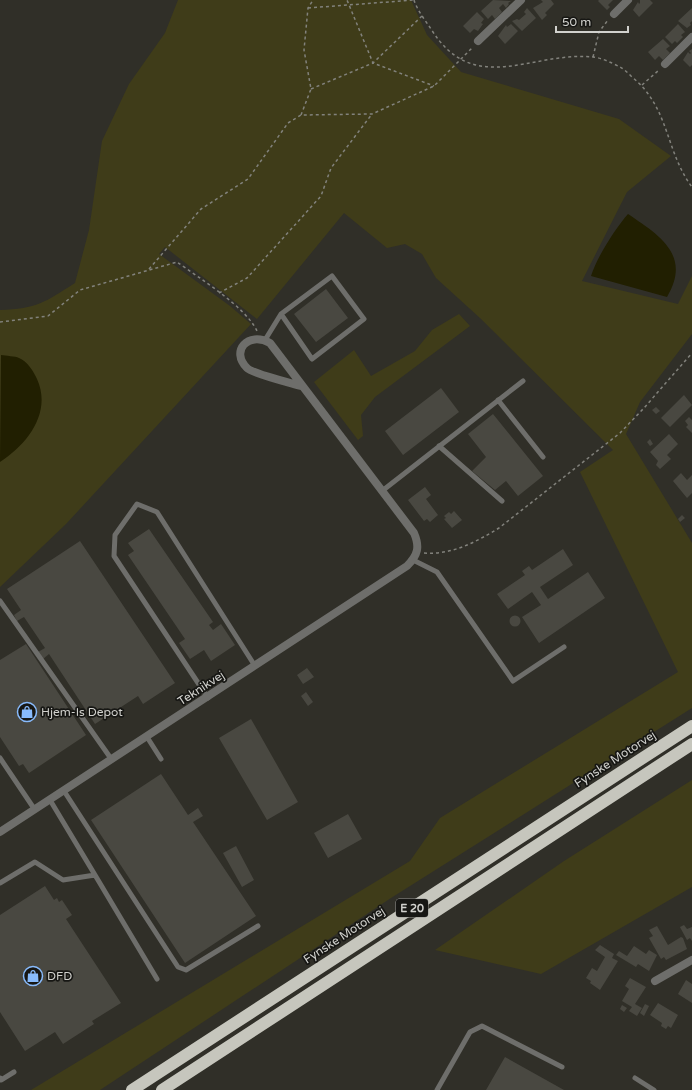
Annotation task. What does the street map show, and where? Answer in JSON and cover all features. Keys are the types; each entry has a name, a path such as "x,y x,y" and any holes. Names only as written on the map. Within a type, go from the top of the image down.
{"highway":[{"name":"Fynske Motorvej","path":"132,1090 692,726"},
{"name":"E 20","path":"162,1090 692,744"}],"street":[{"path":"478,41 521,0"},
{"path":"614,14 628,0"},
{"path":"665,64 692,37"},
{"path":"301,386 249,370 243,363 240,355 242,347 250,339 263,339 270,343 301,386 414,533 417,541 418,552"},
{"name":"Teknikvej","path":"0,832 208,698 407,566 418,552"},
{"path":"655,981 692,960"}],"lane":[{"path":"263,339 281,314 332,276 364,319 312,359 281,314"},
{"path":"382,491 523,381"},
{"path":"498,400 543,457"},
{"path":"439,446 502,501"},
{"path":"208,698 114,556 115,535 137,504 157,512 255,666"},
{"path":"413,560 437,572 513,681 564,647"},
{"path":"0,601 112,760"},
{"path":"147,737 161,759"},
{"path":"0,758 35,810"},
{"path":"64,791 178,967 186,970 258,926"},
{"path":"50,800 156,978"},
{"path":"0,883 35,862 63,880 95,875"},
{"path":"437,1090 470,1032 482,1026 562,1067"},
{"path":"0,1078 1,1080 14,1072"},
{"path":"635,1078 654,1090"}],"path":[{"path":"301,115 311,89 304,50 308,8 313,0"},
{"path":"348,0 373,63 434,86"},
{"path":"308,8 414,0 438,41 460,59 497,69 571,56 593,57 621,68 642,85 660,111 678,164 692,186"},
{"path":"593,57 599,32 614,14"},
{"path":"311,89 373,63 422,16"},
{"path":"149,269 201,209 248,179 288,123 301,115 372,114 434,86 478,41"},
{"path":"642,85 665,64"},
{"path":"219,293 247,278 320,196 331,168 372,114"},
{"path":"0,322 48,316 80,290 177,262 219,293 252,321 263,339"},
{"path":"418,552 435,554 451,551 480,540 499,528 620,433 692,353"}],"shaded area":[{"path":"178,0 411,0 427,35 461,72 619,119 671,156 627,192 582,281 678,304 692,276 692,334 640,402 626,434 692,543 692,708 391,898 100,1090 31,1090 410,861 440,818 678,672 580,472 613,450 480,318 436,278 422,254 405,244 387,248 344,213 257,319 165,247 159,254 230,306 251,324 66,524 0,587 0,310 32,306 48,300 75,283 89,230 102,141 129,84 165,33"},
{"path":"628,214 661,238 674,258 676,269 674,282 667,297 591,276 597,260"},
{"path":"459,314 470,326 375,397 361,415 363,436 358,440 314,382 354,350 371,376 415,351 432,330"},
{"path":"1,355 19,358 30,367 37,379 41,391 41,403 35,426 28,437 10,455 0,462"},
{"path":"692,780 692,887 541,974 435,950 564,861"}],"building":[{"path":"493,0 511,1 508,3 509,4 506,8 503,4 499,8 502,12 495,19 492,15 488,19 481,11"},
{"path":"541,0 551,0 554,4 545,13 547,15 542,20 533,8 543,2"},
{"path":"613,0 608,5 610,7 607,10 598,1"},
{"path":"640,0 650,0 653,3 639,17 633,10 638,2 639,4 640,3"},
{"path":"527,8 536,18 522,31 512,21 517,19 519,20 526,14 524,12"},
{"path":"692,8 691,25 687,28 678,21"},
{"path":"477,12 484,19 481,23 483,24 478,31 474,29 470,33 463,26"},
{"path":"511,24 518,31 505,44 498,36 506,25 507,27"},
{"path":"678,24 685,32 681,35 683,37 677,43 675,41 672,44 665,37"},
{"path":"663,39 670,46 666,49 670,53 663,60 659,56 655,60 648,52"},
{"path":"692,49 692,65 690,67 683,60 688,52 690,54 691,53 689,51"},
{"path":"326,289 348,318 316,342 294,314"},
{"path":"441,388 459,412 403,455 385,431"},
{"path":"684,395 692,405 670,427 661,418"},
{"path":"656,407 660,411 656,414 652,410"},
{"path":"493,414 543,476 518,496 506,481 495,490 472,471 486,457 468,434"},
{"path":"689,417 692,420 692,433 686,427 688,425 685,421"},
{"path":"669,434 678,444 667,455 671,459 660,469 656,465 658,461 650,452"},
{"path":"650,439 653,444 650,446 647,442"},
{"path":"681,473 687,480 692,475 692,493 687,498 673,481"},
{"path":"425,487 431,495 426,499 438,515 430,522 427,519 424,521 408,500"},
{"path":"454,511 462,520 452,528 444,519 446,518 444,516 449,512 451,514"},
{"path":"682,515 685,518 680,522 678,519"},
{"path":"149,529 213,622 209,625 213,630 221,624 235,645 211,661 204,650 190,659 179,643 185,639 128,555 134,551 128,543"},
{"path":"80,541 175,683 143,704 138,696 95,724 49,654 43,659 38,652 45,648 24,617 17,621 14,615 21,610 7,589"},
{"path":"563,549 573,565 540,587 548,599 588,572 605,598 539,643 522,617 541,605 532,592 508,609 497,594 525,575 522,571 529,566 532,570"},
{"path":"513,616 517,616 519,617 519,625 513,626 510,623 510,619"},
{"path":"26,644 86,735 29,773 23,764 19,766 0,737 0,660"},
{"path":"307,668 314,677 303,684 297,675"},
{"path":"306,692 313,702 308,706 301,696"},
{"path":"251,719 298,802 267,820 219,738"},
{"path":"161,774 188,815 198,808 203,816 193,822 256,916 185,963 91,820"},
{"path":"348,814 362,839 328,858 314,833"},
{"path":"236,846 254,880 242,887 223,853"},
{"path":"45,886 54,900 57,898 59,902 62,900 72,915 66,919 121,1003 92,1021 94,1024 63,1044 55,1032 25,1051 0,1012 0,915"},
{"path":"684,925 687,929 692,927 692,941 690,938 687,940 680,927"},
{"path":"657,926 668,945 681,937 683,938 687,949 666,960 664,957 661,959 649,938 653,936 649,930"},
{"path":"600,945 614,954 612,958 618,961 600,990 586,978 592,968 597,971 605,957 595,950"},
{"path":"634,946 646,954 649,950 657,955 649,971 638,964 636,967 616,955 619,951 627,956"},
{"path":"630,978 646,987 635,1004 642,1008 637,1016 629,1011 632,1007 622,1001 629,989 625,986"},
{"path":"686,980 692,984 692,1003 678,994"},
{"path":"658,1003 678,1015 671,1028 668,1026 666,1029 661,1026 662,1023 650,1015"},
{"path":"645,1004 649,1006 644,1016 640,1013"},
{"path":"622,1005 627,1008 624,1012 620,1009"},
{"path":"505,1057 564,1090 486,1090"}],"place":[{"name":"Hjem-Is Depot","path":"27,712"},
{"name":"DFD","path":"33,976"}]}
